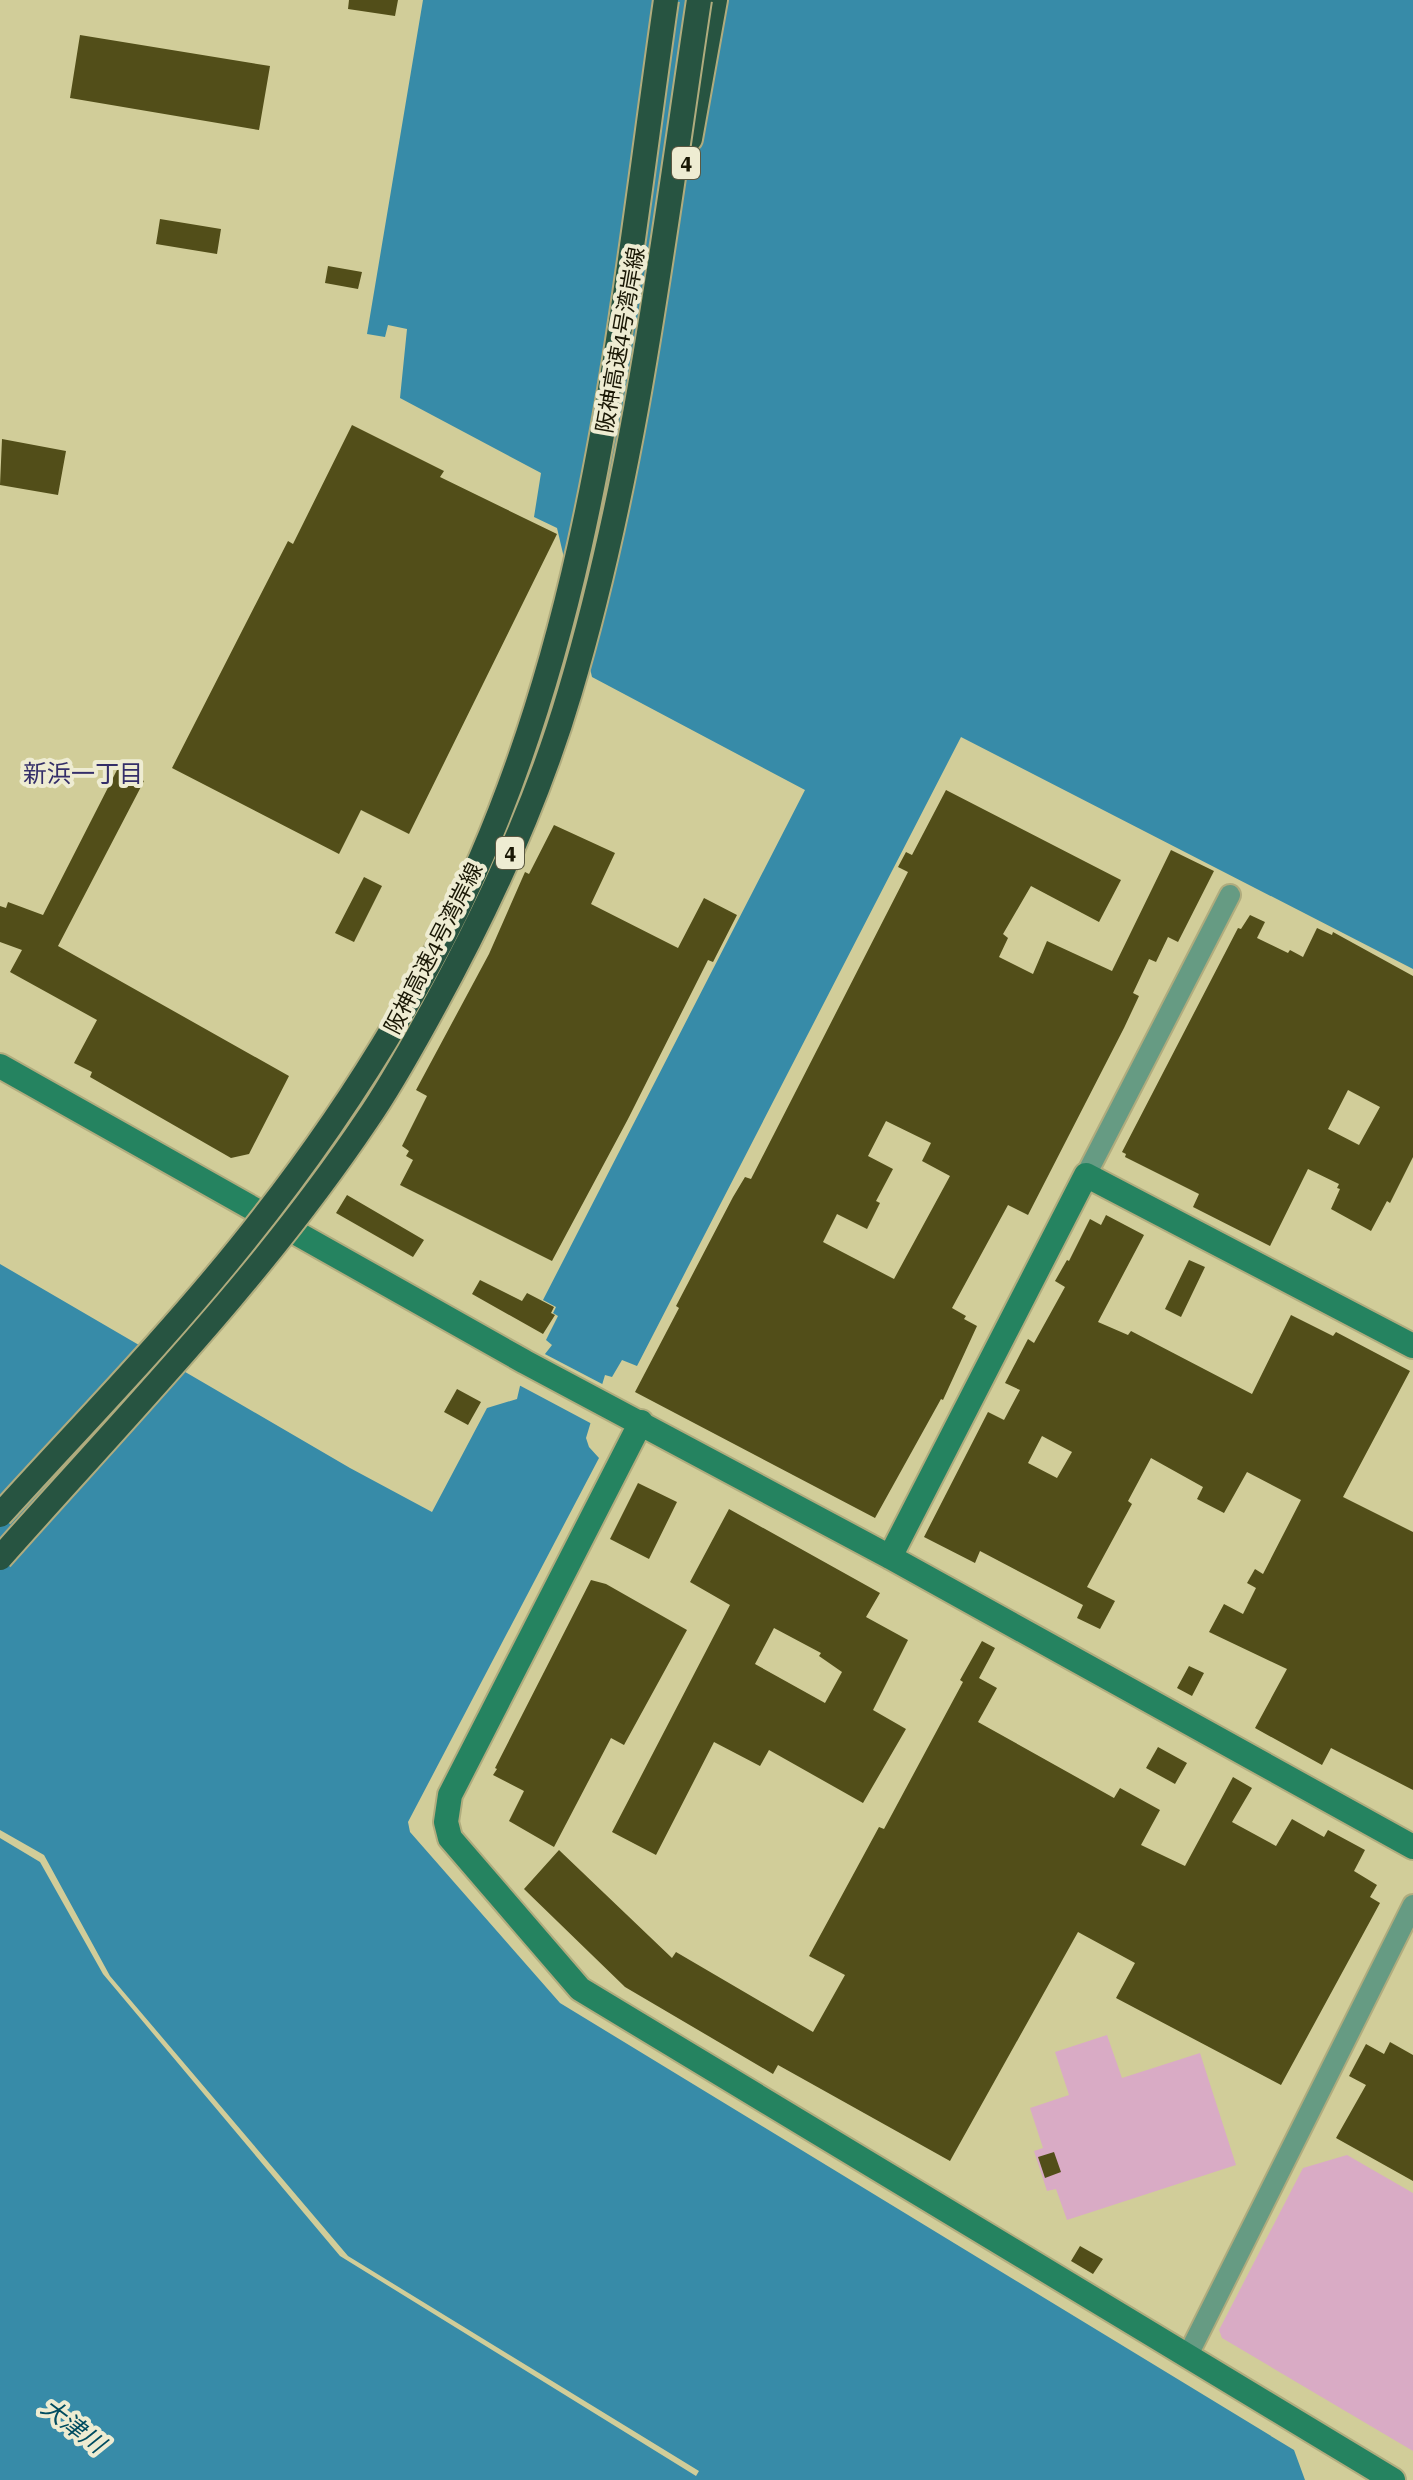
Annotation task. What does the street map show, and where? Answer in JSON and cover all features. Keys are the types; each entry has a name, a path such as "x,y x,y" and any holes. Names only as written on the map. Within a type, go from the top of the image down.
{"highway":[{"name":"阪神高速4号湾岸線","path":"0,1515 194,1302 296,1175 347,1101 397,1019 442,941 480,857 514,776 544,689 568,601 588,509 609,401 666,0"},
{"name":"阪神高速4号湾岸線","path":"0,1558 245,1282 307,1204 369,1118 460,961 500,877 539,784 569,696 613,523 651,324 699,0"},
{"name":"4","path":"651,324 671,241 715,0"}],"street":[{"path":"890,1557 1230,895"},
{"path":"0,1066 525,1362 890,1557 1413,1847"},
{"path":"1086,1175 1413,1346"},
{"path":"641,1422 450,1795 446,1822 450,1838 580,1989 1393,2480"},
{"path":"1188,2355 1413,1905"}],"shaded area":[{"path":"1107,2035 1122,2078 1200,2053 1236,2165 1067,2220 1056,2189 1047,2191 1034,2151 1043,2148 1030,2108 1069,2095 1055,2052"},
{"path":"1347,2155 1413,2193 1413,2451 1222,2338 1219,2330 1303,2168"}],"water":[{"name":"大津川","path":"423,0 1413,0 1413,969 961,737 637,1366 622,1360 612,1377 605,1375 586,1438 599,1458 408,1822 410,1832 560,2003 1294,2450 1305,2480 0,2480 0,1264 350,1468 432,1512 487,1408 517,1399 520,1386 552,1345 546,1340 558,1316 553,1313 556,1307 543,1300 805,790 592,677 557,528 534,517 541,473 400,398 407,329 388,325 385,337 367,334"}],"pier":[{"path":"541,1352 606,1386 594,1425 517,1384"},
{"path":"0,1830 44,1855 110,1976 348,2256 699,2471 696,2476 340,2256 103,1974 40,1862 0,1838"}],"building":[{"path":"349,0 398,0 395,16 348,9"},
{"path":"80,35 270,66 259,130 70,98"},
{"path":"160,219 221,229 217,254 156,244"},
{"path":"328,266 362,272 358,289 325,283"},
{"path":"352,425 444,471 440,477 557,534 409,834 361,810 339,854 172,768 288,541 293,544"},
{"path":"2,439 66,451 58,495 0,485"},
{"path":"118,768 144,781 58,946 289,1076 249,1154 231,1158 90,1077 92,1072 74,1063 97,1020 10,972 22,950 0,942 0,906 6,908 8,902 43,915"},
{"path":"946,790 1121,880 1099,922 1031,886 1003,934 1008,938 999,957 1033,974 1047,941 1112,971 1171,850 1214,871 1178,942 1168,937 1156,962 1149,959 1133,993 1139,996 1124,1028 1028,1215 1008,1205 952,1308 977,1326 943,1400 875,1518 635,1392 733,1197 745,1177 751,1179 908,872 898,867 906,852 912,855","holes":["886,1121 931,1143 922,1161 950,1176 894,1279 823,1242 837,1214 867,1229 880,1203 876,1201 893,1169 868,1156"]},
{"path":"554,825 615,853 591,904 678,948 704,898 737,915 713,962 708,960 552,1261 400,1185 413,1160 406,1156 409,1151 402,1146 427,1096 416,1090 489,954 525,872 529,874"},
{"path":"364,877 382,886 354,942 335,933"},
{"path":"1250,915 1265,922 1257,938 1303,957 1317,928 1332,935 1333,932 1413,976 1413,1157 1390,1203 1387,1201 1371,1231 1331,1209 1340,1189 1337,1188 1339,1184 1308,1169 1270,1246 1193,1207 1199,1194 1125,1157 1126,1154 1122,1152 1238,928 1241,929","holes":["1348,1090 1380,1107 1359,1145 1328,1129"]},
{"path":"347,1195 424,1240 413,1257 336,1213"},
{"path":"1106,1215 1144,1235 1098,1322 1128,1335 1131,1331 1252,1394 1291,1315 1333,1336 1336,1332 1410,1371 1343,1497 1413,1532 1413,1790 1331,1748 1322,1765 1255,1728 1287,1669 1209,1632 1224,1604 1243,1614 1256,1588 1247,1583 1255,1569 1263,1574 1301,1500 1247,1472 1224,1513 1197,1499 1203,1487 1151,1458 1128,1501 1132,1504 1087,1587 1115,1601 1100,1629 1077,1618 1083,1605 980,1551 975,1563 924,1537 988,1412 1004,1420 1020,1390 1005,1383 1028,1339 1034,1343 1065,1287 1055,1281 1090,1219 1101,1225","holes":["1042,1436 1072,1452 1057,1478 1028,1463"]},
{"path":"1189,1260 1205,1267 1181,1317 1165,1309"},
{"path":"480,1280 522,1301 527,1293 554,1307 551,1313 555,1315 543,1334 472,1294"},
{"path":"457,1389 481,1402 468,1425 444,1412"},
{"path":"638,1483 677,1502 649,1559 610,1539"},
{"path":"729,1509 880,1593 866,1617 908,1640 873,1710 906,1729 863,1803 769,1750 760,1766 714,1742 656,1855 612,1832 730,1605 690,1582","holes":["774,1628 821,1653 819,1656 842,1672 825,1703 755,1664"]},
{"path":"591,1580 606,1584 687,1630 624,1745 611,1738 554,1847 509,1821 524,1791 493,1775"},
{"path":"982,1641 995,1648 979,1678 997,1688 978,1722 1114,1798 1120,1788 1160,1810 1141,1845 1185,1866 1233,1777 1252,1788 1232,1822 1276,1846 1292,1819 1324,1837 1328,1830 1365,1850 1354,1871 1377,1885 1370,1897 1380,1903 1281,2085 1116,1998 1135,1963 1078,1932 950,2161 778,2065 773,2074 625,1987 524,1889 559,1850 672,1958 676,1952 813,2032 845,1975 809,1956 879,1827 884,1829"},
{"path":"1189,1666 1204,1673 1192,1696 1177,1688"},
{"path":"1158,1747 1187,1763 1175,1784 1146,1768"},
{"path":"1390,2042 1413,2055 1413,2181 1336,2138 1366,2085 1349,2076 1366,2044 1384,2054"},
{"path":"1054,2152 1061,2172 1045,2178 1038,2157"},
{"path":"1080,2246 1103,2259 1093,2274 1071,2261"}],"district":[{"name":"新浜一丁目","path":"83,774"}]}
